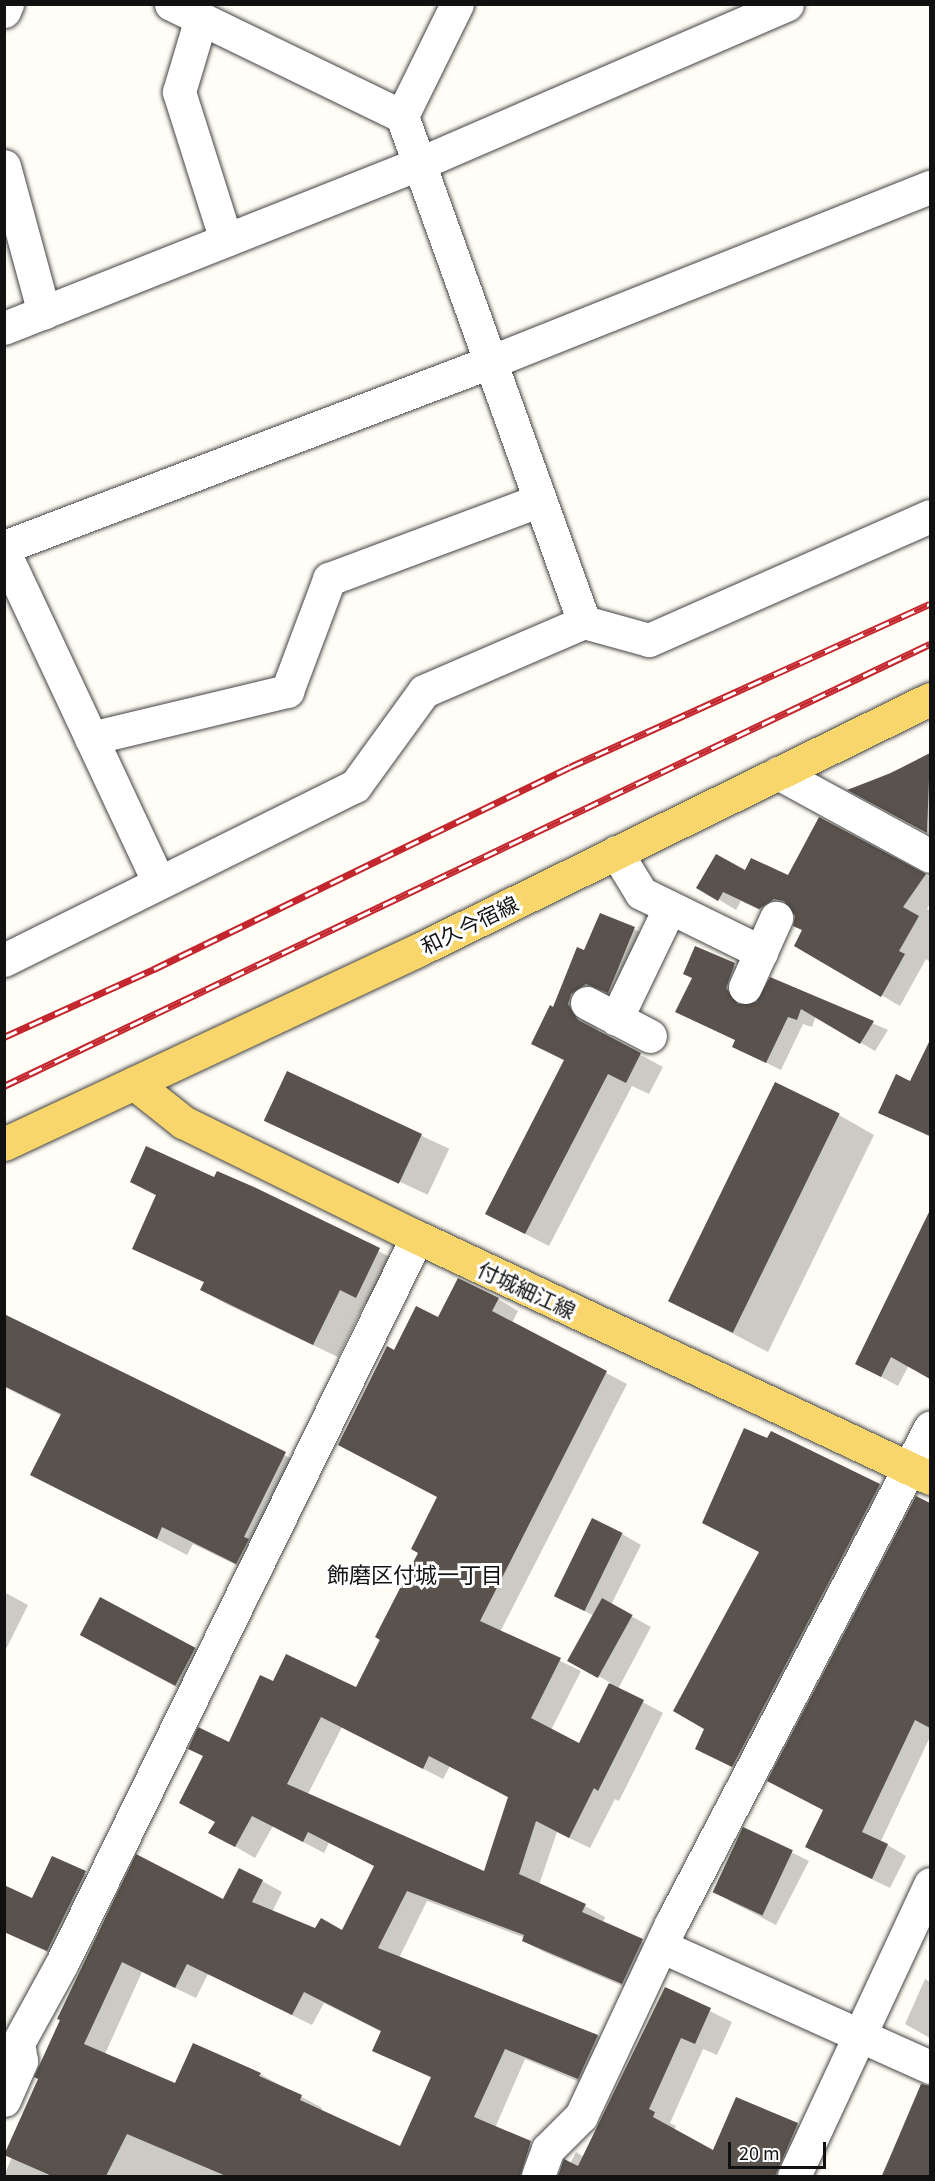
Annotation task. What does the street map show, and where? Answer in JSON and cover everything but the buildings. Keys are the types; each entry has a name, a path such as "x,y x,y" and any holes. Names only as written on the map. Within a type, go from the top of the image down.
{"main road":[{"name":"和久今宿線","path":"4,1144 616,852 930,699"},
{"name":"付城細江線","path":"134,1083 183,1122 417,1237 920,1473"}],"street":[{"path":"4,11 7,4"},
{"path":"171,4 402,116"},
{"path":"457,4 402,116 584,622"},
{"path":"4,328 418,164 787,4"},
{"path":"201,18 178,92 226,240"},
{"path":"4,166 45,313"},
{"path":"4,546 490,362 930,187"},
{"path":"91,738 287,691 329,579 540,500"},
{"path":"4,960 355,786 424,691 584,622 649,640 930,514"},
{"path":"4,552 159,883"},
{"path":"778,773 930,856"},
{"path":"616,852 641,893 669,909 761,952"},
{"path":"616,1018 669,909"},
{"path":"745,987 776,918"},
{"path":"587,1003 650,1036"},
{"path":"4,2100 21,2061 11,2030 62,1964 417,1237"},
{"path":"538,2176 548,2149 581,2116 663,1947 920,1473 930,1428"},
{"path":"794,2176 930,1884"},
{"path":"663,1947 930,2067"}],"railway":[{"path":"4,1037 154,969 570,767 930,604"},
{"path":"4,1086 930,644"}],"district":[{"name":"飾磨区付城一丁目","path":"415,1574"}]}
